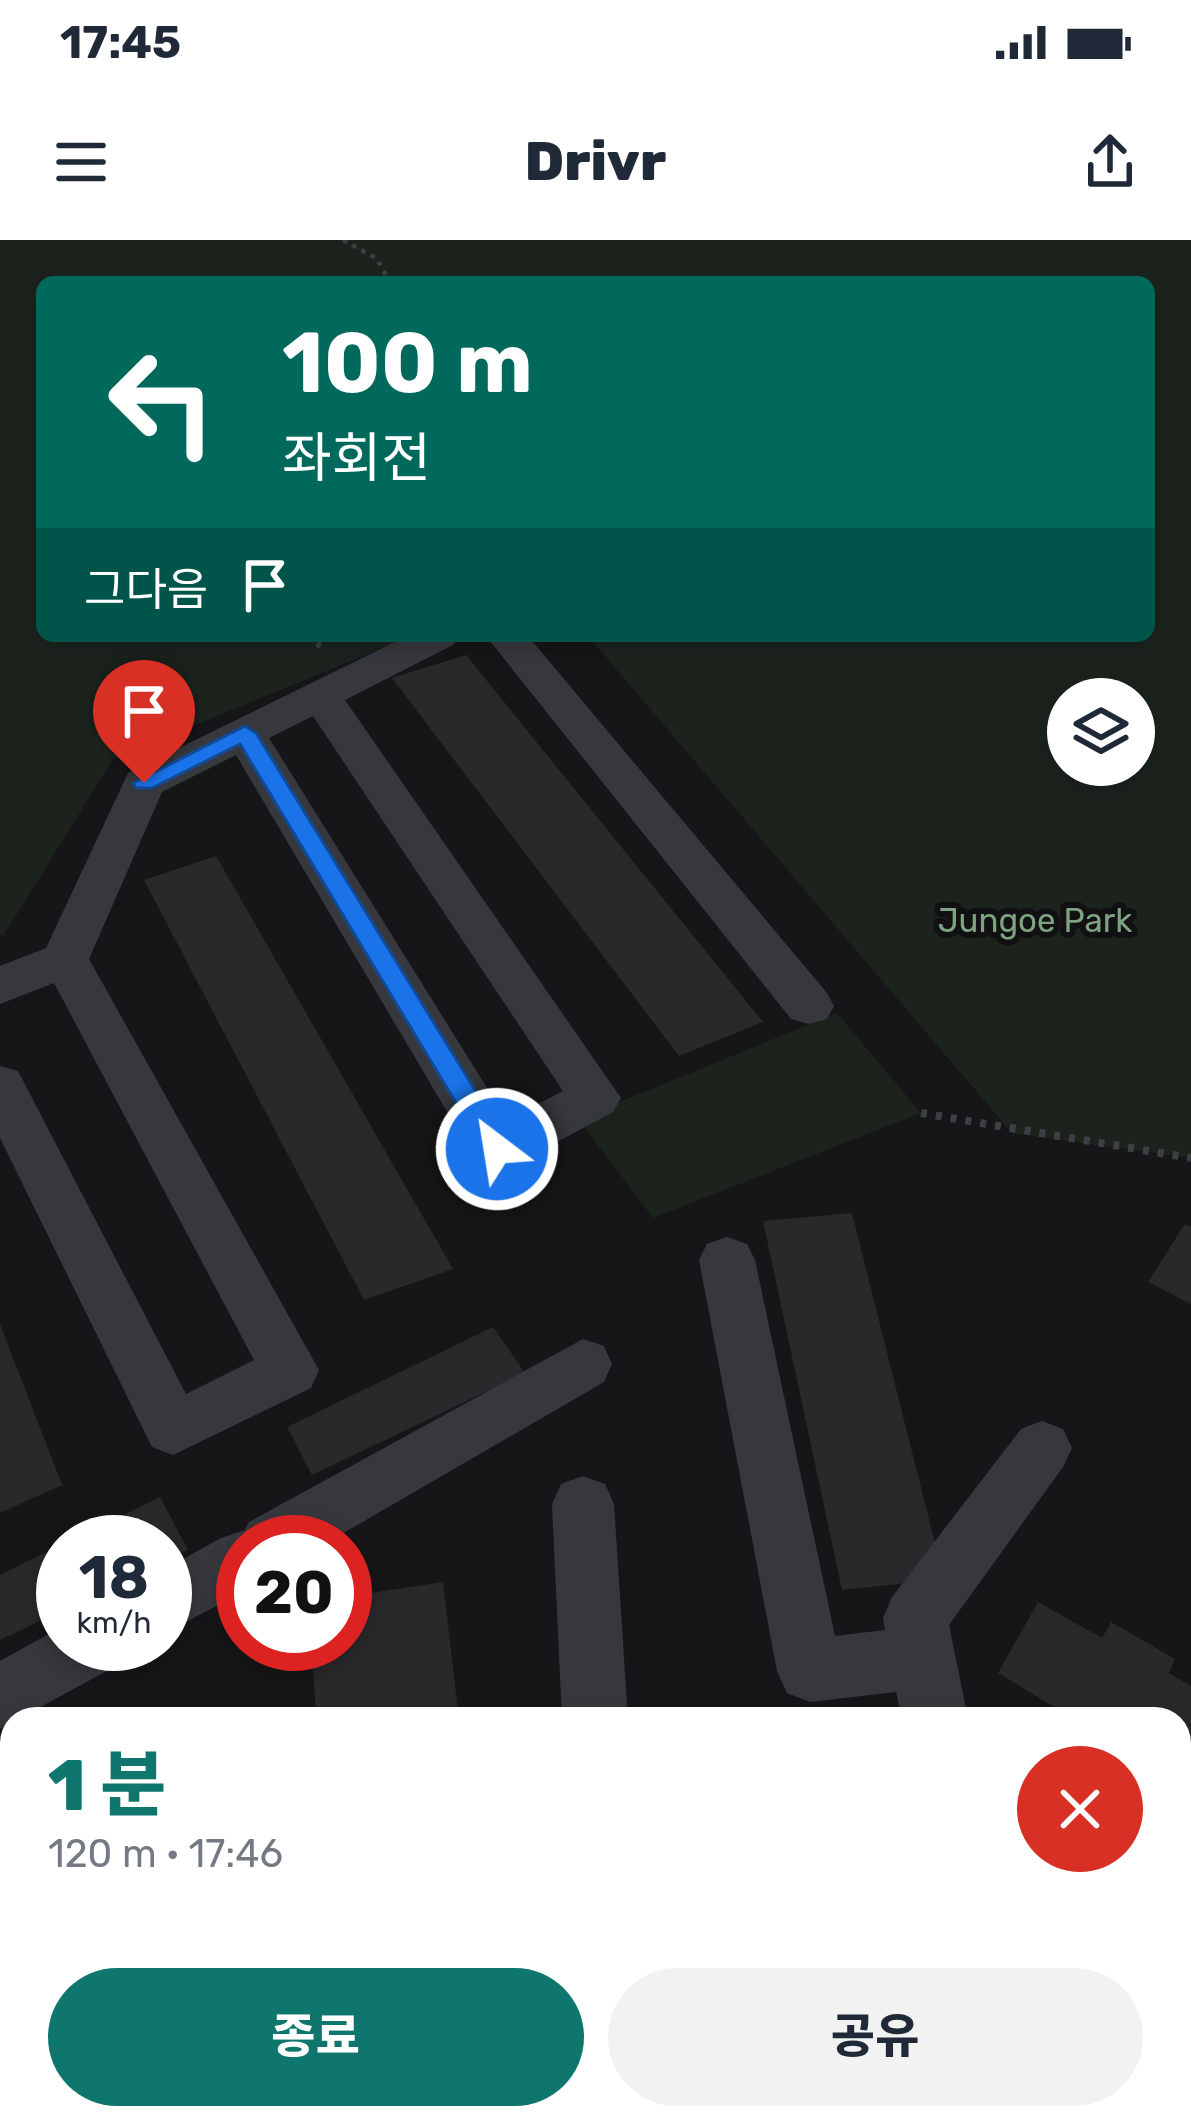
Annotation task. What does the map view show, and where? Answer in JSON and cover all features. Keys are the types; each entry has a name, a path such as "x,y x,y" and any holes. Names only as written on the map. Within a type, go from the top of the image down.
{"lane":[{"path":"0,986 64,959 144,783 428,642"},
{"path":"511,642 809,1006"},
{"path":"245,733 497,1149 595,1098 320,695"},
{"path":"0,1084 173,1429 290,1370 64,959"},
{"path":"727,1260 810,1671 923,1657"},
{"path":"319,1515 583,1364"},
{"path":"933,1707 915,1618 1042,1448"},
{"path":"583,1504 595,1707"},
{"path":"0,1697 46,1671"}],"path":[{"path":"344,240 376,258 386,276"},
{"path":"921,1113 1191,1158"}],"green space":[{"name":"Jungoe Park","path":"0,240 1191,240 1191,1158 1012,1133 593,642 1155,642 1155,276 36,276 36,642 396,642 113,759 0,935"},
{"path":"837,1013 921,1113 653,1218 578,1119"}],"building":[{"path":"466,655 763,1022 679,1056 392,678"},
{"path":"216,856 453,1269 364,1300 144,880"},
{"path":"852,1213 944,1579 842,1590 763,1221"},
{"path":"1185,1224 1191,1227 1191,1304 1148,1282"},
{"path":"0,1324 62,1485 0,1513"},
{"path":"493,1327 525,1373 312,1475 287,1427"},
{"path":"160,1497 170,1515 123,1515"},
{"path":"36,1557 36,1623 0,1640 0,1575"},
{"path":"443,1582 458,1707 315,1707 313,1671 372,1671 372,1593"},
{"path":"1038,1602 1102,1638 1111,1622 1175,1659 1169,1673 1191,1686 1191,1707 1054,1707 998,1673"}],"route":[{"path":"144,783 245,733 497,1149"}]}
